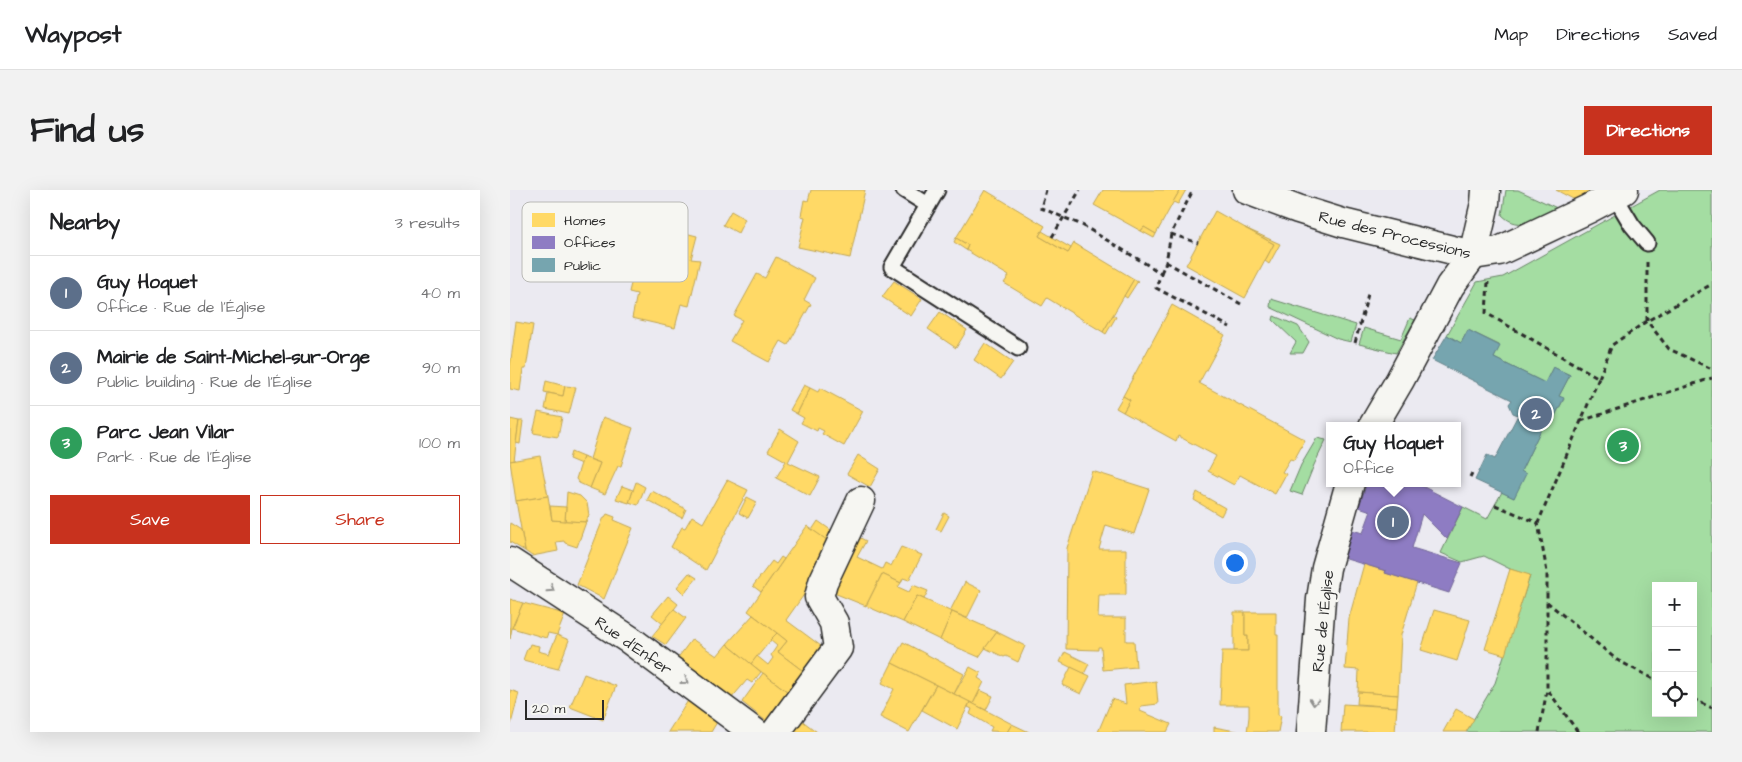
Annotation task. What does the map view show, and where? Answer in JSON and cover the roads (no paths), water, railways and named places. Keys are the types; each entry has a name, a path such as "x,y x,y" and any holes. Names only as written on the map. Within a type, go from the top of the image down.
{"street":[{"name":"Rue des Processions","path":"1247,190 1343,223 1482,254 1499,251 1571,218 1619,192"},
{"path":"1375,422 1450,286 1482,254 1486,190"},
{"name":"Rue de l'Église","path":"1311,732 1326,568 1349,487"},
{"path":"776,732 838,648 834,623 819,597 823,582 861,501"},
{"name":"Rue d'Enfer","path":"510,562 630,640 754,732"}],"lane":[{"path":"904,190 928,205"},
{"path":"937,190 892,267 1018,348"},
{"path":"1619,192 1632,225 1647,243"}],"place":[{"name":"Mairie de Saint-Michel-sur-Orge","path":"1536,414"},
{"name":"Parc Jean Vilar","path":"1623,446"},
{"name":"Guy Hoquet","path":"1393,522"}]}
